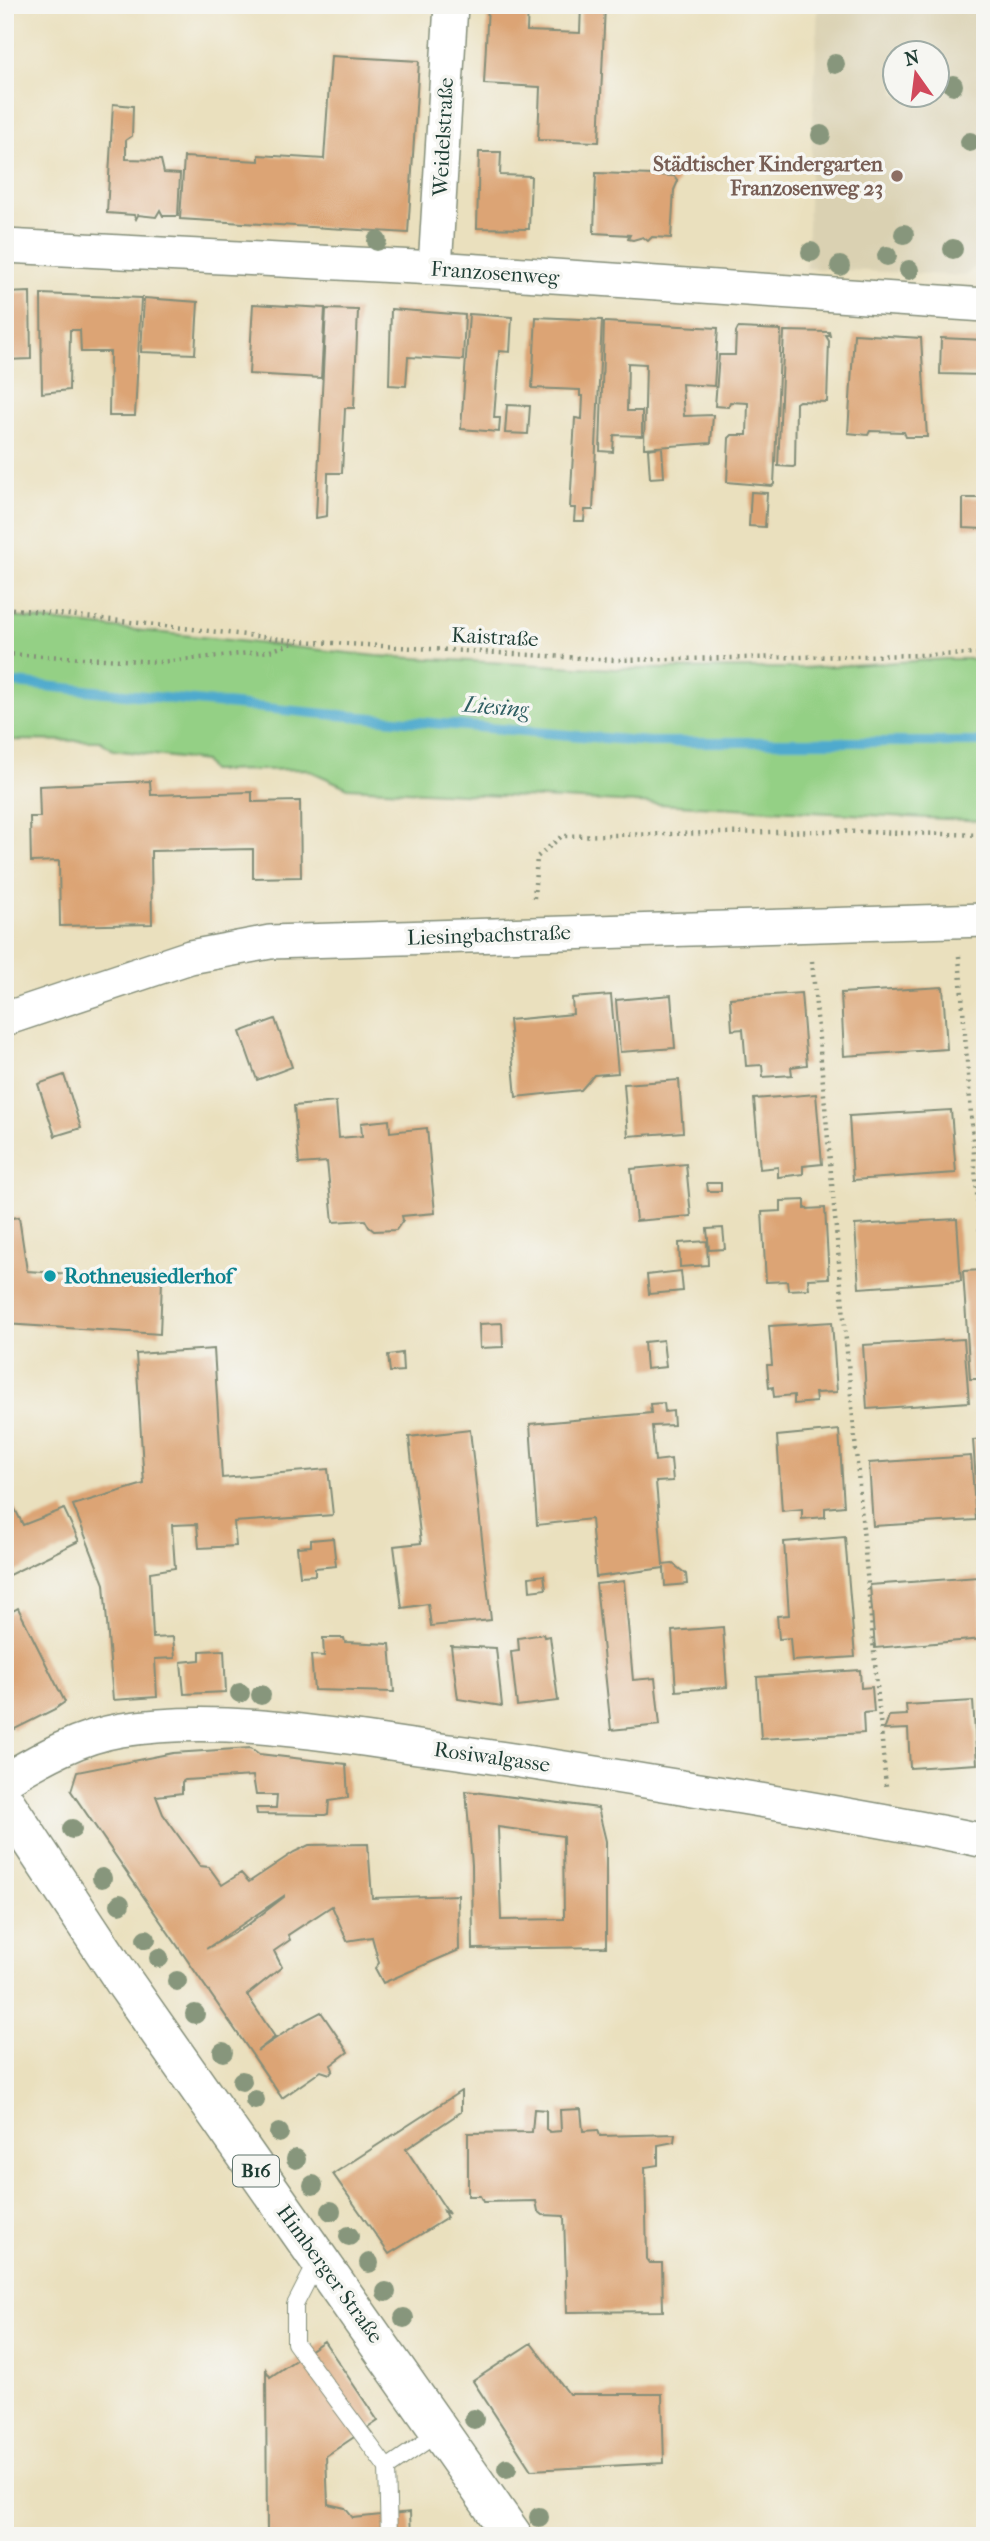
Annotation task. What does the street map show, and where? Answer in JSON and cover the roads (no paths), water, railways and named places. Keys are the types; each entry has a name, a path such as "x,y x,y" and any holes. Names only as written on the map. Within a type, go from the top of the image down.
{"main road":[{"name":"Himberger Straße","path":"5,1802 125,1983 513,2536"}],"street":[{"name":"Weidelstraße","path":"435,268 451,5"},
{"name":"Franzosenweg","path":"5,246 435,268 985,305"},
{"name":"Liesingbachstraße","path":"5,1019 190,957 270,942 971,920"},
{"name":"Rosiwalgasse","path":"5,1780 49,1754 85,1739 154,1727 224,1724 279,1728 504,1758 889,1822 985,1841"}],"lane":[{"path":"318,2260 295,2305 295,2343 387,2468 389,2536"},
{"path":"387,2468 441,2431"}],"waterway":[{"name":"Liesing","path":"5,682 315,713 650,742 985,742"}],"place":[{"name":"Städtischer Kindergarten Franzosenweg 23","path":"897,176"},
{"name":"Rothneusiedlerhof","path":"50,1276"}]}
